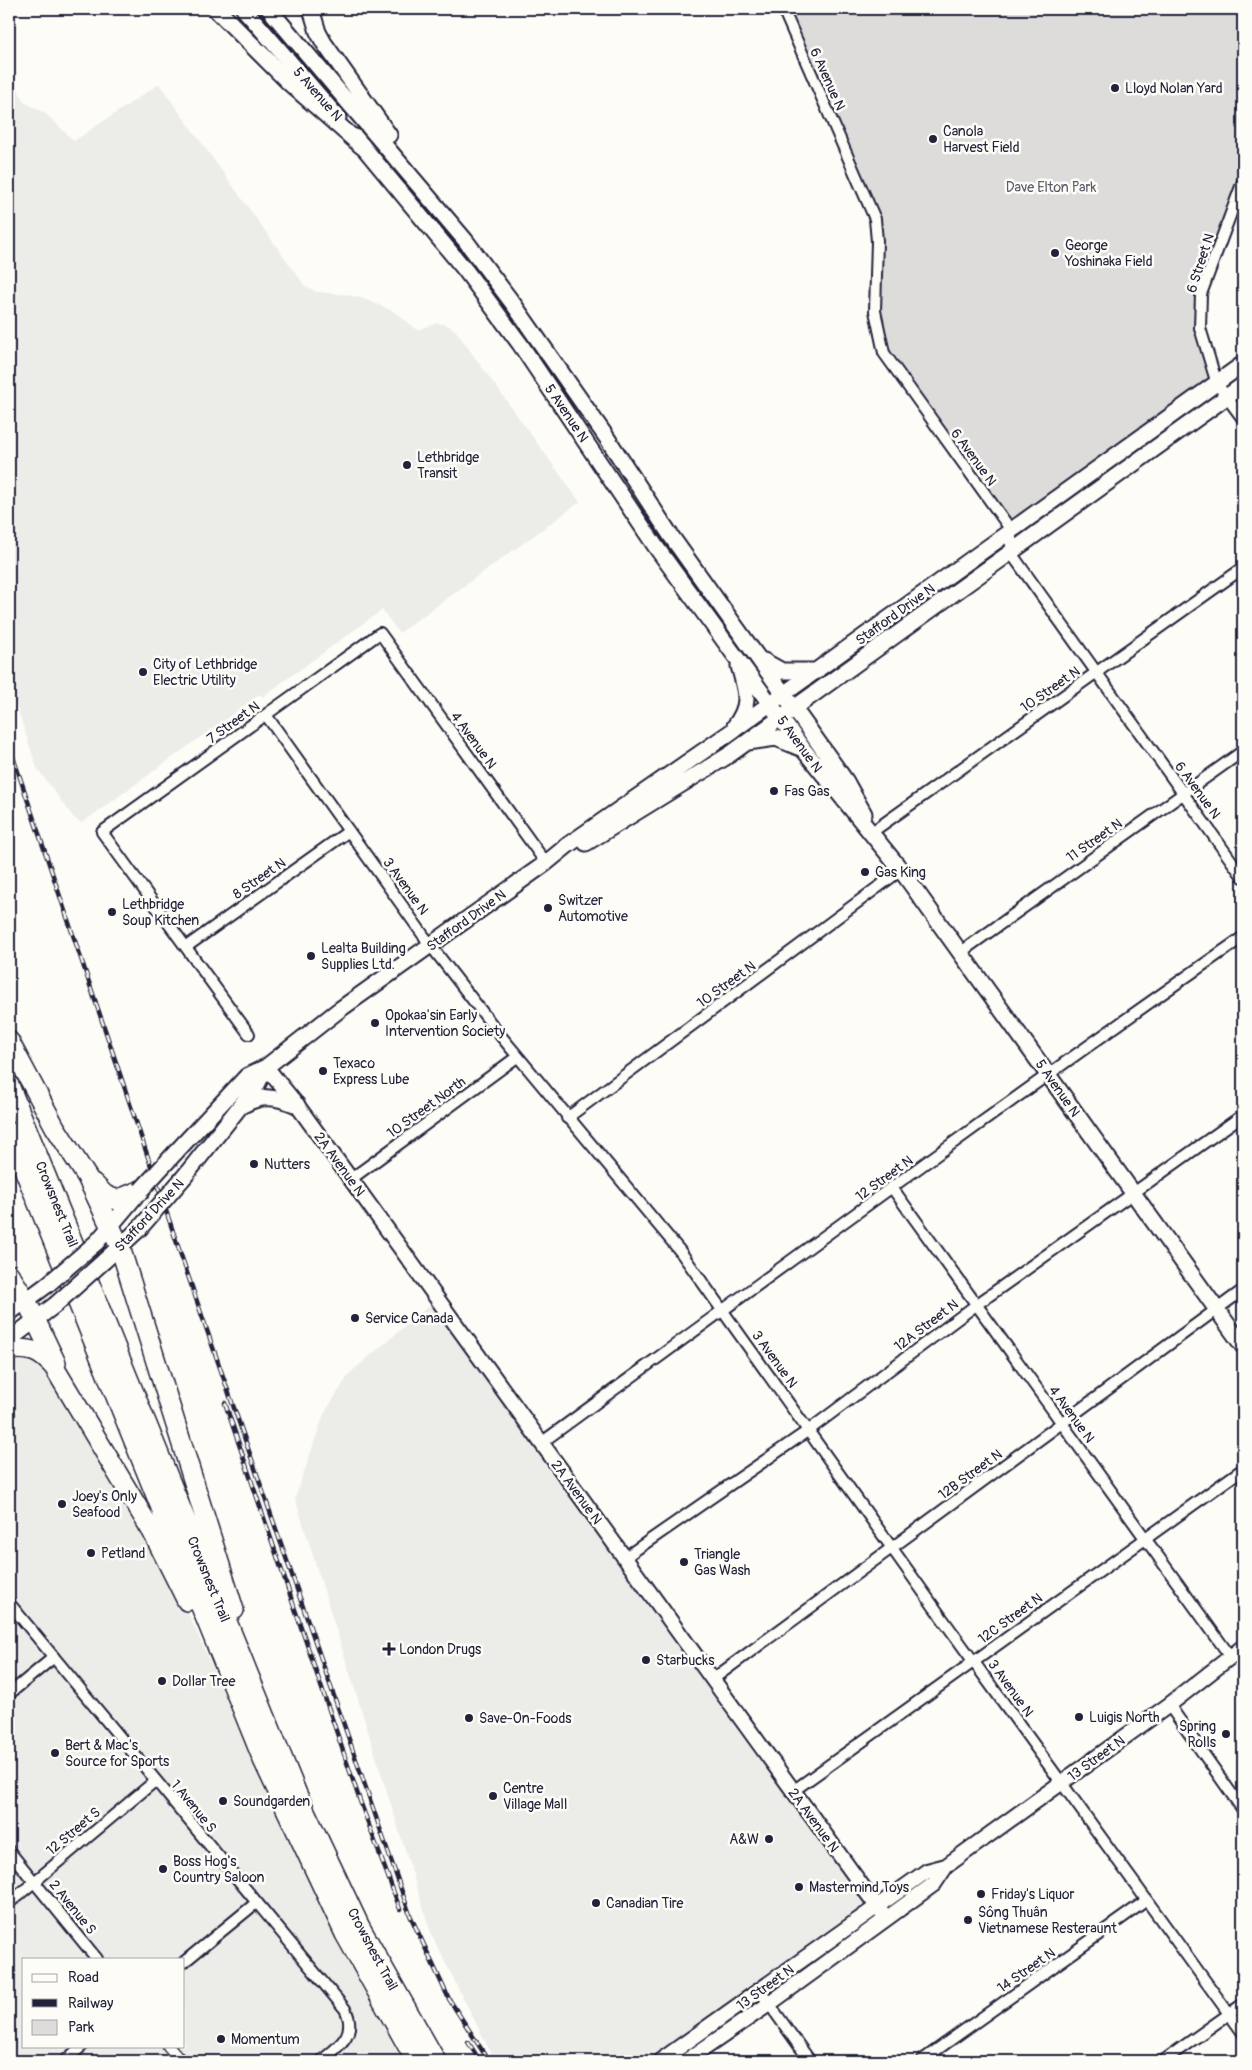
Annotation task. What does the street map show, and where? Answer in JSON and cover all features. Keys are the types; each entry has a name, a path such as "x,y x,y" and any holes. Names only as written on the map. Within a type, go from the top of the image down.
{"highway":[{"path":"9,1041 55,1127 87,1177 120,1247 204,1510 265,1717"},
{"name":"Crowsnest Trail","path":"9,1085 297,1794 360,1927 436,2061"},
{"name":"Crowsnest Trail","path":"9,1132 263,1760 345,1934 416,2061"},
{"path":"87,1177 105,1195 117,1200 133,1196"},
{"path":"9,1274 37,1320 73,1398"},
{"path":"9,1350 25,1348 35,1350 46,1357 73,1398 153,1533 263,1760"}],"main road":[{"path":"216,9 290,83 362,146"},
{"name":"5 Avenue N","path":"244,9 466,271 520,344 656,547 803,749 901,870 1243,1346"},
{"name":"5 Avenue N","path":"269,9 412,175 465,240 564,374 670,536 794,707 849,787 872,832"},
{"path":"310,9 324,43 391,137 412,175"},
{"name":"Stafford Drive N","path":"9,1313 27,1302 96,1242 133,1196 239,1082 266,1067 339,1010 546,863 568,844 817,671 1010,530 1243,364"},
{"name":"Stafford Drive N","path":"546,863 572,851 673,792 1011,553 1243,385"},
{"path":"755,654 782,672 817,671"},
{"path":"728,734 745,712 747,706 737,657"},
{"path":"744,743 776,738 803,749"},
{"name":"Stafford Drive N","path":"9,1340 55,1305 140,1229 257,1085 266,1067"},
{"path":"239,1107 263,1097 278,1098 297,1105"}],"street":[{"name":"6 Avenue N","path":"782,9 875,219 878,242 875,311 884,353 1010,530"},
{"name":"6 Street N","path":"1243,181 1202,294 1200,328 1217,384 1243,419"},
{"path":"1010,530 1011,553"},
{"name":"6 Avenue N","path":"1011,553 1243,877"},
{"name":"10 Street N","path":"872,832 1243,568"},
{"name":"7 Street N","path":"186,947 102,832 380,633"},
{"name":"4 Avenue N","path":"380,633 546,863"},
{"name":"3 Avenue N","path":"266,715 431,946 517,1057 680,1250 892,1548 1243,2033"},
{"name":"11 Street N","path":"961,952 1243,751"},
{"name":"8 Street N","path":"186,947 349,831"},
{"name":"10 Street N","path":"567,1118 901,870"},
{"name":"12 Street N","path":"541,1443 892,1189 1048,1073 1243,937"},
{"path":"186,947 249,1034"},
{"name":"10 Street North","path":"351,1179 517,1057"},
{"name":"2A Avenue N","path":"266,1067 297,1105 351,1179 886,1919"},
{"name":"12A Street N","path":"624,1558 809,1430 976,1305 1132,1192 1243,1115"},
{"name":"4 Avenue N","path":"892,1189 1230,1656"},
{"name":"12B Street N","path":"713,1679 1243,1290"},
{"name":"12C Street N","path":"793,1791 1243,1468"},
{"name":"1 Avenue S","path":"9,1603 256,1904 345,2009 350,2018 350,2030 343,2041 321,2061"},
{"name":"13 Street N","path":"686,2061 769,2004 934,1884 946,1866 1169,1705 1243,1647"},
{"path":"9,1694 54,1657"},
{"path":"1169,1705 1243,1810"},
{"name":"12 Street S","path":"9,1903 155,1781"},
{"name":"2 Avenue S","path":"9,1851 96,1958"},
{"name":"13 Street N","path":"660,2061 927,1871 946,1866"},
{"name":"14 Street N","path":"921,2061 1147,1900"},
{"path":"185,1961 256,1904"},
{"path":"760,1991 810,2061"},
{"path":"1163,2061 1243,2004"},
{"path":"65,2061 80,2048"},
{"path":"170,2048 181,2061"}],"shaded area":[{"path":"15,83 24,102 45,113 74,141 159,84 305,286 317,292 349,295 364,299 393,311 418,330 437,323 447,325 455,330 580,502 399,633 382,610 262,697 260,694 82,823 74,818 37,768 9,683 9,84"},
{"path":"437,1299 874,1906 660,2061 495,2061 432,1936 295,1498 324,1414 350,1373"},
{"path":"9,1355 43,1358 175,1584 246,1742 408,2061 9,2061"}],"green space":[{"name":"Dave Elton Park","path":"782,9 1234,9 1243,18 1243,181 1201,294 1200,328 1217,384 1011,530 896,372 878,332 875,219"}],"railway":[{"path":"9,745 184,1264 410,1915 449,1999 489,2061"},
{"path":"225,1403 360,1801 400,1909"},
{"path":"468,2042 480,2061"}],"place":[{"name":"Lloyd Nolan Yard","path":"1115,88"},
{"name":"Canola Harvest Field","path":"933,139"},
{"name":"George Yoshinaka Field","path":"1055,253"},
{"name":"Lethbridge Transit","path":"407,465"},
{"name":"City of Lethbridge Electric Utility","path":"143,672"},
{"name":"Fas Gas","path":"774,791"},
{"name":"Gas King","path":"865,872"},
{"name":"Switzer Automotive","path":"548,908"},
{"name":"Lethbridge Soup Kitchen","path":"112,912"},
{"name":"Lealta Building Supplies Ltd.","path":"311,956"},
{"name":"Opokaa'sin Early Intervention Society","path":"375,1023"},
{"name":"Texaco Express Lube","path":"323,1071"},
{"name":"Nutters","path":"254,1164"},
{"name":"Service Canada","path":"355,1318"},
{"name":"Joey's Only Seafood","path":"62,1504"},
{"name":"Petland","path":"91,1553"},
{"name":"Triangle Gas Wash","path":"684,1562"},
{"name":"London Drugs","path":"389,1649"},
{"name":"Starbucks","path":"646,1660"},
{"name":"Dollar Tree","path":"162,1681"},
{"name":"Luigis North","path":"1079,1717"},
{"name":"Save-On-Foods","path":"469,1718"},
{"name":"Spring Rolls","path":"1226,1734"},
{"name":"Bert & Mac's Source for Sports","path":"55,1753"},
{"name":"Centre Village Mall","path":"493,1796"},
{"name":"Soundgarden","path":"223,1801"},
{"name":"A&W","path":"769,1839"},
{"name":"Boss Hog's Country Saloon","path":"163,1869"},
{"name":"Mastermind Toys","path":"799,1887"},
{"name":"Friday's Liquor","path":"981,1894"},
{"name":"Canadian Tire","path":"596,1903"},
{"name":"Sông Thuân Vietnamese Resteraunt","path":"968,1920"},
{"name":"Momentum","path":"221,2039"}]}
